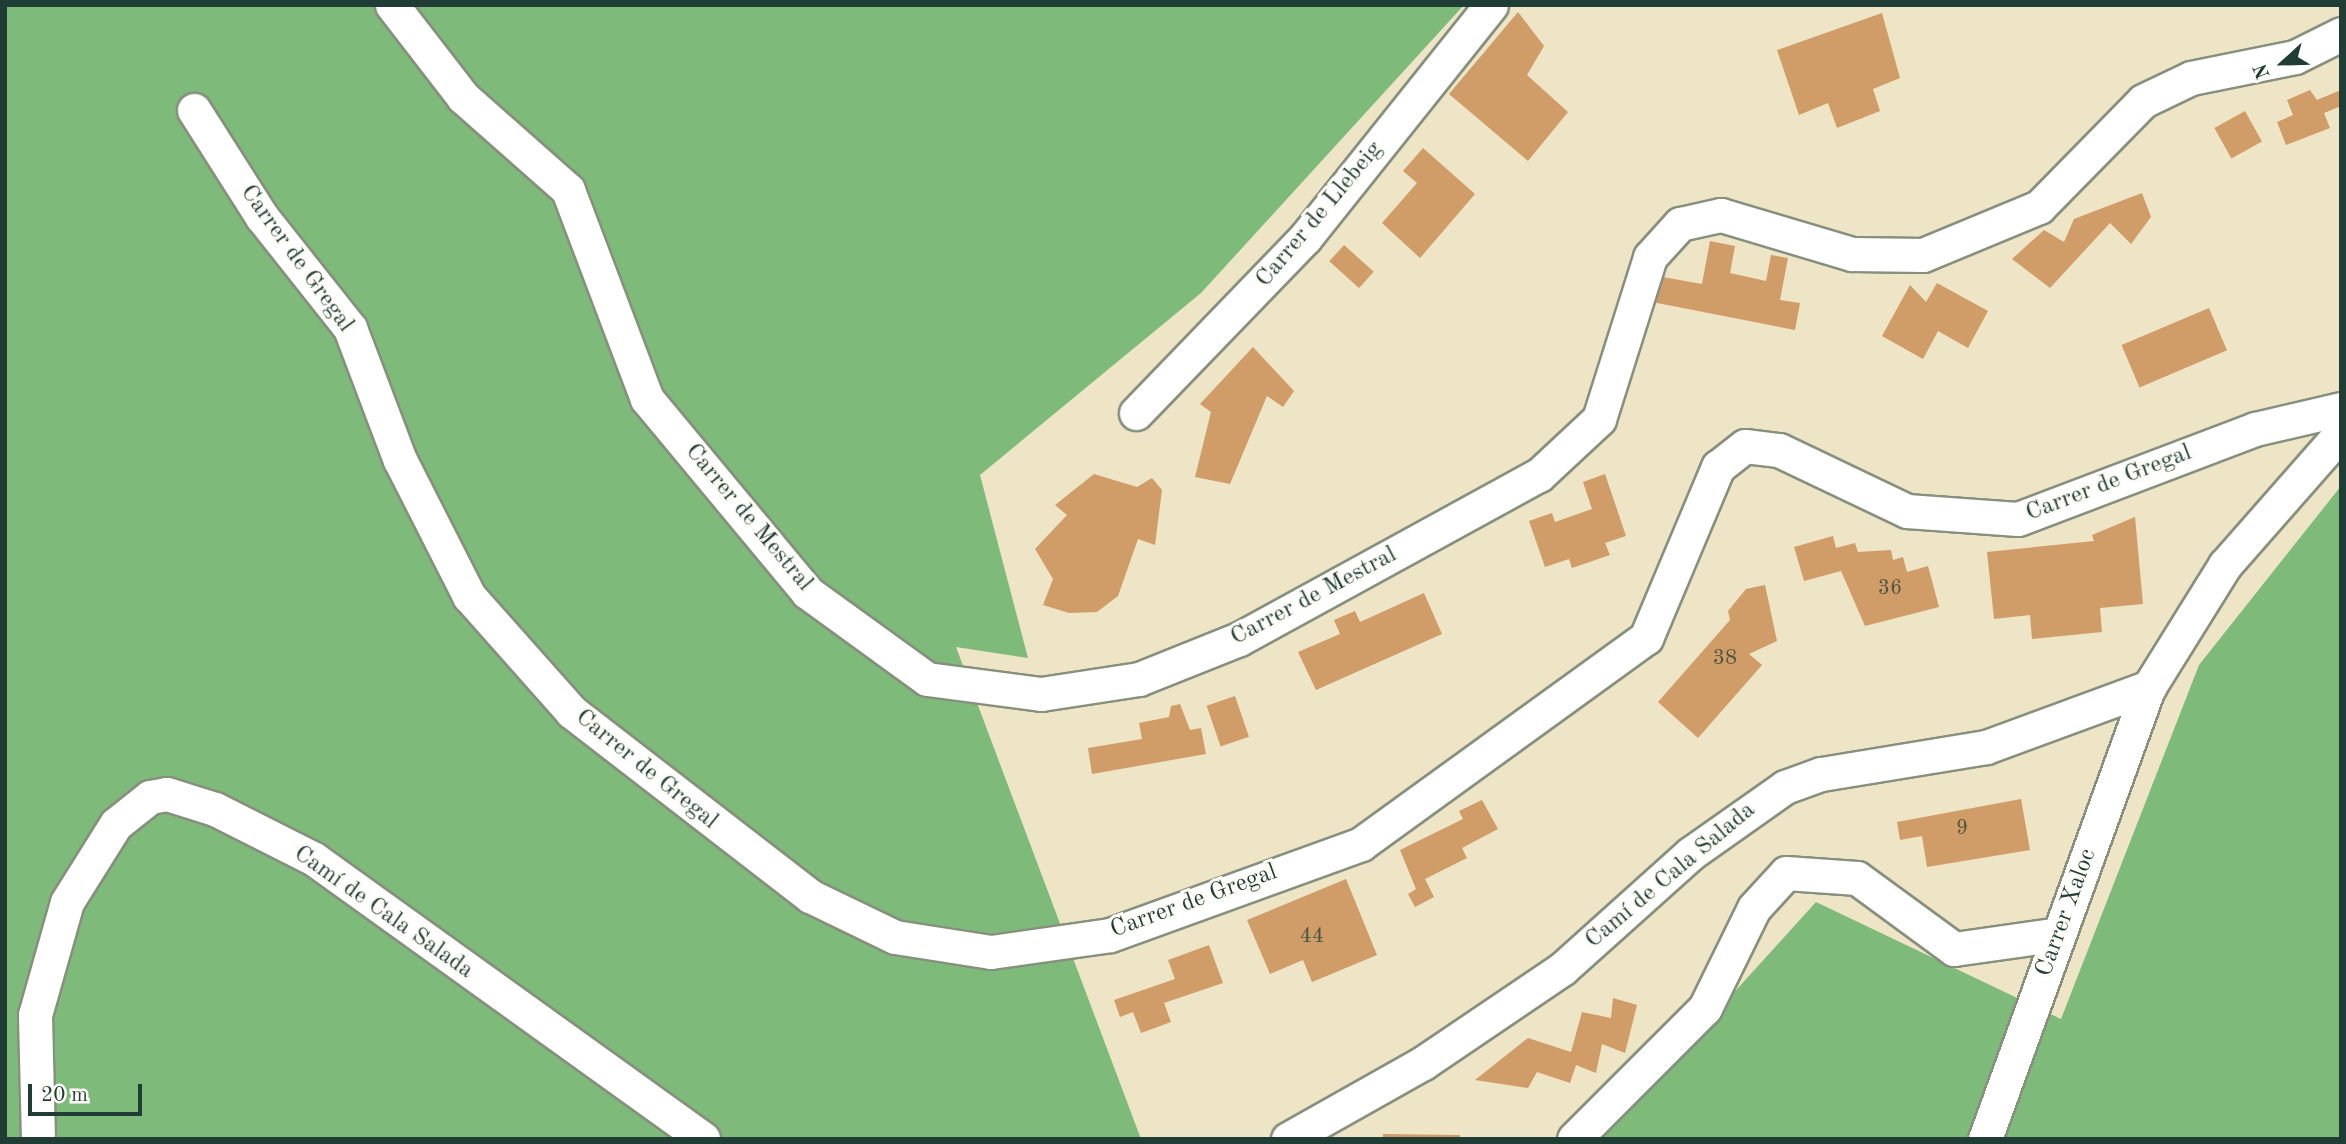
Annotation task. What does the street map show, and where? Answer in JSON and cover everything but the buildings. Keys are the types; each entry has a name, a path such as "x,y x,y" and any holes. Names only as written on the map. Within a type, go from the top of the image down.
{"street":[{"name":"Carrer de Mestral","path":"392,5 463,97 568,190 647,398 807,592 927,680 1041,694 1139,679 1239,639 1539,475 1600,419 1650,257 1680,224 1721,215 1852,254 1923,254 2039,207 2143,102 2192,78 2295,57 2341,34"},
{"name":"Carrer de Llebeig","path":"1136,412 1306,238 1491,5"},
{"name":"Carrer de Gregal","path":"194,110 262,216 350,328 401,460 469,596 572,712 810,896 895,937 991,952 1110,935 1361,844 1647,638 1718,467 1745,446 1779,450 1907,511 2018,519 2255,429 2341,409"},
{"path":"2149,687 2225,565 2341,433"},
{"name":"Carrer Xaloc","path":"1985,1139 2149,687"},
{"name":"Camí de Cala Salada","path":"1288,1139 1423,1063 1562,969 1690,853 1776,792 1821,774 1986,747 2149,687"},
{"name":"Camí de Cala Salada","path":"38,1139 35,1015 67,902 116,824 150,797 167,794 215,809 314,859 703,1139"},
{"path":"1574,1139 1705,1008 1754,908 1786,873 1857,878 1954,949 2059,934"}],"green space":[{"path":"5,5 1464,5 1201,293 980,475 1028,658 956,647 1141,1139 5,1139"},
{"path":"2341,486 2341,1139 1601,1139 1816,902 2061,1019 2199,665"}]}
